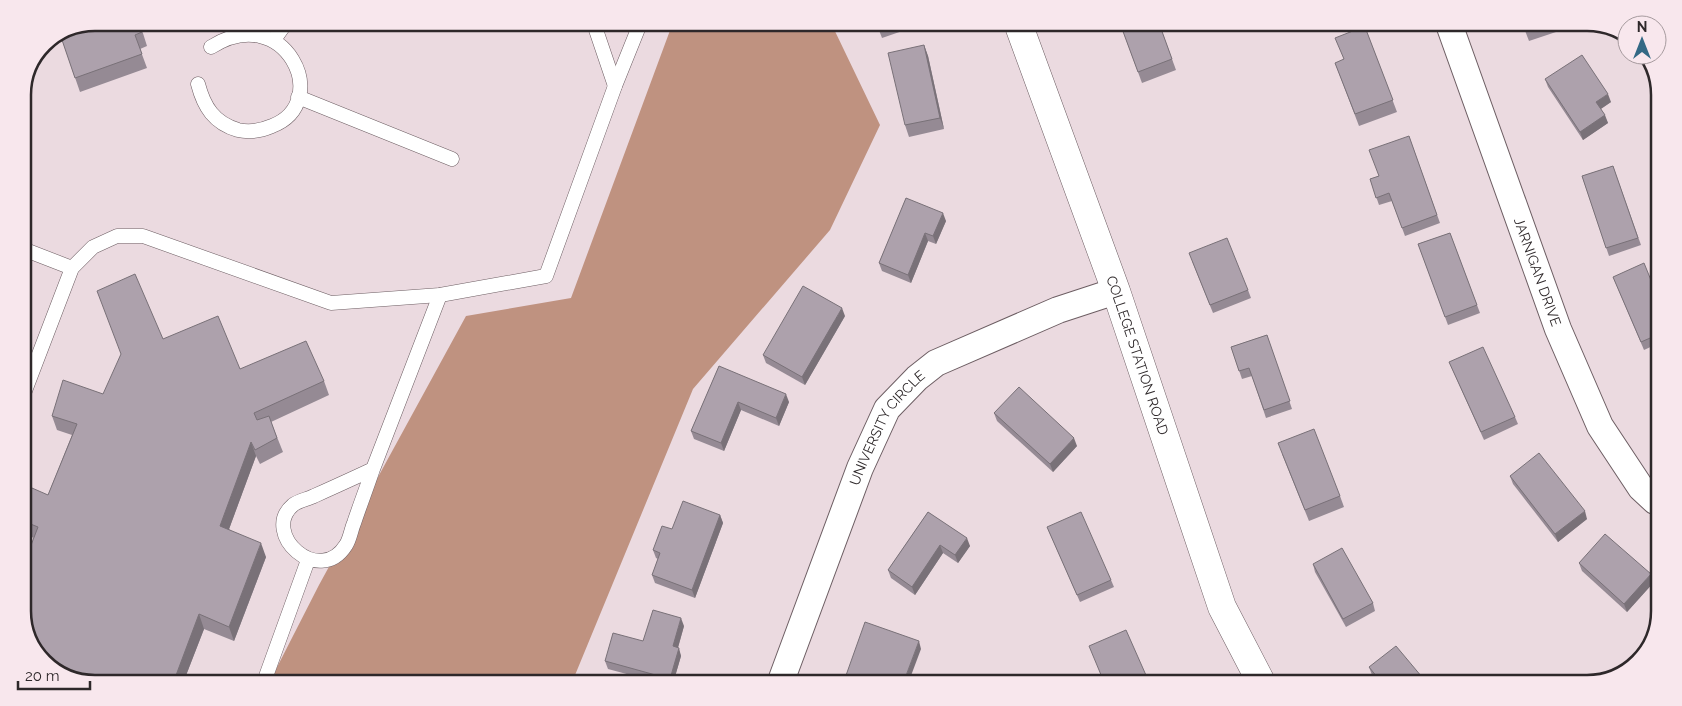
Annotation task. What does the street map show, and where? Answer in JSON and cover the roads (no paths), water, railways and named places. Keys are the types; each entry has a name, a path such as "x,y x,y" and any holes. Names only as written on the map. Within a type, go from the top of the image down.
{"main road":[{"name":"COLLEGE STATION ROAD","path":"1021,31 1116,292 1222,607 1257,675"}],"street":[{"name":"JARNIGAN DRIVE","path":"1451,31 1562,338 1600,426 1641,488 1651,497"},
{"name":"UNIVERSITY CIRCLE","path":"783,675 860,468 887,409 917,378 936,363 1058,310 1116,292"}],"lane":[{"path":"198,84 202,101 212,116 227,126 244,131 259,131 276,124 289,113 298,97 300,80 297,62 289,49 276,37 259,31 242,31 225,36 211,47"},
{"path":"276,37 280,31"},
{"path":"596,31 615,86"},
{"path":"31,375 72,268 93,247 118,236 143,236 331,303 440,295 546,276 615,86 637,31"},
{"path":"298,97 452,159"},
{"path":"31,252 72,268"},
{"path":"373,469 293,505 285,519 285,532 289,544 296,553 308,560 322,560 334,557 346,545 440,295"},
{"path":"266,675 308,560"}]}
